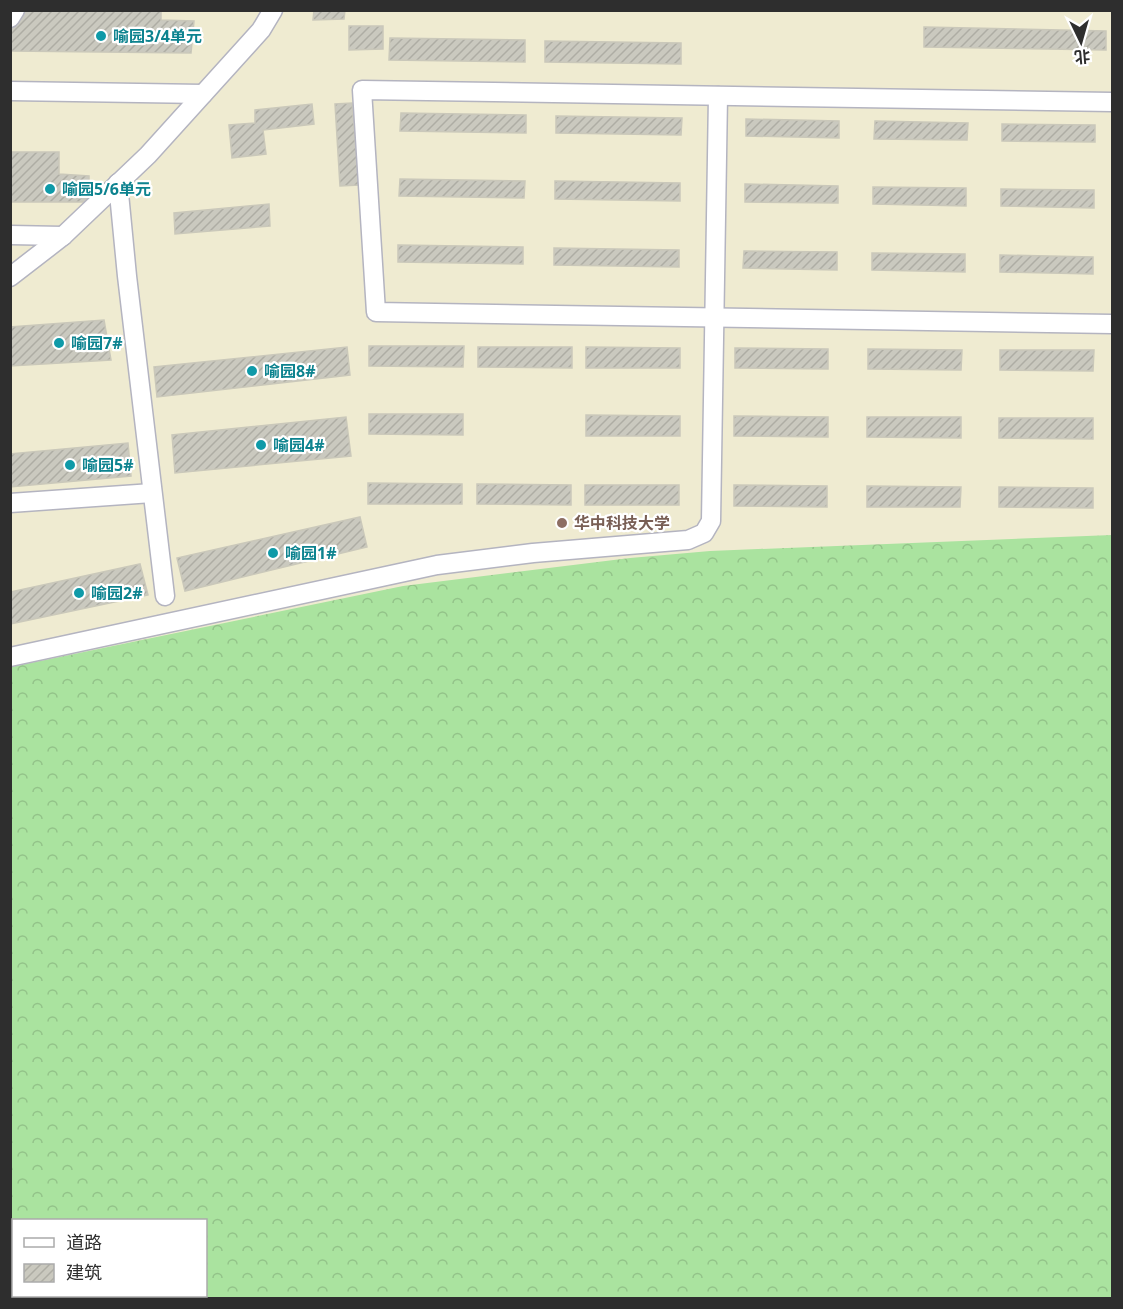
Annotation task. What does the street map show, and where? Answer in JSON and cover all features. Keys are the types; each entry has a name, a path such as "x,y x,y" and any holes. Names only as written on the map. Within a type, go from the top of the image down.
{"street":[{"path":"10,18 15,10"},
{"path":"10,277 63,236 148,155 261,30 273,10"},
{"path":"1113,102 362,90 376,312 1113,324"},
{"path":"10,92 203,94"},
{"path":"10,657 437,565 532,553 688,540 704,533 711,521 718,96"},
{"path":"118,183 165,596"},
{"path":"10,236 63,236"},
{"path":"10,503 152,493"}],"shaded area":[{"name":"华中科技大学","path":"10,11 1112,11 1112,1049 11,1035"}],"green space":[{"path":"1112,535 1112,1298 11,1298 11,667 403,586 630,558 710,551"}],"building":[{"name":"喻园3/4单元","path":"21,10 161,10 161,20 194,21 191,53 10,51 10,16"},
{"path":"314,10 345,10 344,19 313,20"},
{"path":"349,26 383,26 383,49 349,50"},
{"path":"924,27 1106,31 1106,50 924,47"},
{"path":"390,38 525,40 525,62 389,60"},
{"path":"545,41 681,43 681,64 545,62"},
{"path":"352,103 359,185 340,186 335,104"},
{"path":"312,104 314,124 263,130 266,154 232,158 229,125 255,123 255,110"},
{"path":"401,113 526,115 526,133 400,131"},
{"path":"556,116 682,118 681,135 556,133"},
{"path":"746,119 839,121 839,138 746,136"},
{"path":"875,121 968,123 967,140 874,139"},
{"path":"1002,124 1095,125 1095,142 1002,141"},
{"name":"喻园5/6单元","path":"10,152 59,152 59,174 89,176 89,202 10,202"},
{"path":"400,179 525,181 524,198 399,196"},
{"path":"555,181 680,183 680,201 555,199"},
{"path":"745,184 838,186 838,203 745,202"},
{"path":"873,187 966,188 966,206 873,204"},
{"path":"1001,189 1094,190 1094,208 1001,206"},
{"path":"269,204 270,226 175,234 174,213"},
{"path":"398,245 523,247 523,264 398,262"},
{"path":"554,248 679,250 679,267 554,265"},
{"path":"744,251 837,252 837,270 743,268"},
{"path":"872,253 965,254 965,272 872,270"},
{"path":"1000,255 1093,257 1093,274 1000,272"},
{"name":"喻园7#","path":"104,320 111,360 10,366 10,327"},
{"path":"369,346 464,346 463,367 369,366"},
{"name":"喻园8#","path":"347,347 350,375 157,397 154,367"},
{"path":"478,347 572,347 572,368 478,367"},
{"path":"586,347 680,348 680,368 586,368"},
{"path":"735,348 828,349 828,369 735,368"},
{"path":"868,349 962,350 961,370 868,369"},
{"path":"1000,350 1094,350 1093,371 1000,370"},
{"path":"369,414 463,414 463,435 369,434"},
{"path":"586,415 680,416 680,436 586,436"},
{"path":"734,416 828,417 828,437 734,436"},
{"name":"喻园4#","path":"346,417 351,456 175,473 172,435"},
{"path":"867,417 961,417 961,438 867,437"},
{"path":"999,418 1093,418 1093,439 999,438"},
{"name":"喻园5#","path":"128,443 131,476 10,487 10,454"},
{"path":"368,483 462,484 462,504 368,504"},
{"path":"477,484 571,485 571,505 477,504"},
{"path":"585,485 679,485 679,505 585,505"},
{"path":"734,485 827,486 827,507 734,506"},
{"path":"867,486 961,487 960,507 867,507"},
{"path":"999,487 1093,488 1093,508 999,507"},
{"name":"喻园1#","path":"360,517 367,547 185,591 177,558"},
{"name":"喻园2#","path":"140,564 148,595 10,624 10,592"}],"place":[{"name":"喻园3/4单元","path":"101,36"},
{"name":"喻园5/6单元","path":"50,189"},
{"name":"喻园7#","path":"59,343"},
{"name":"喻园8#","path":"252,371"},
{"name":"喻园4#","path":"261,445"},
{"name":"喻园5#","path":"70,465"},
{"name":"华中科技大学","path":"562,523"},
{"name":"喻园1#","path":"273,553"},
{"name":"喻园2#","path":"79,593"}]}
